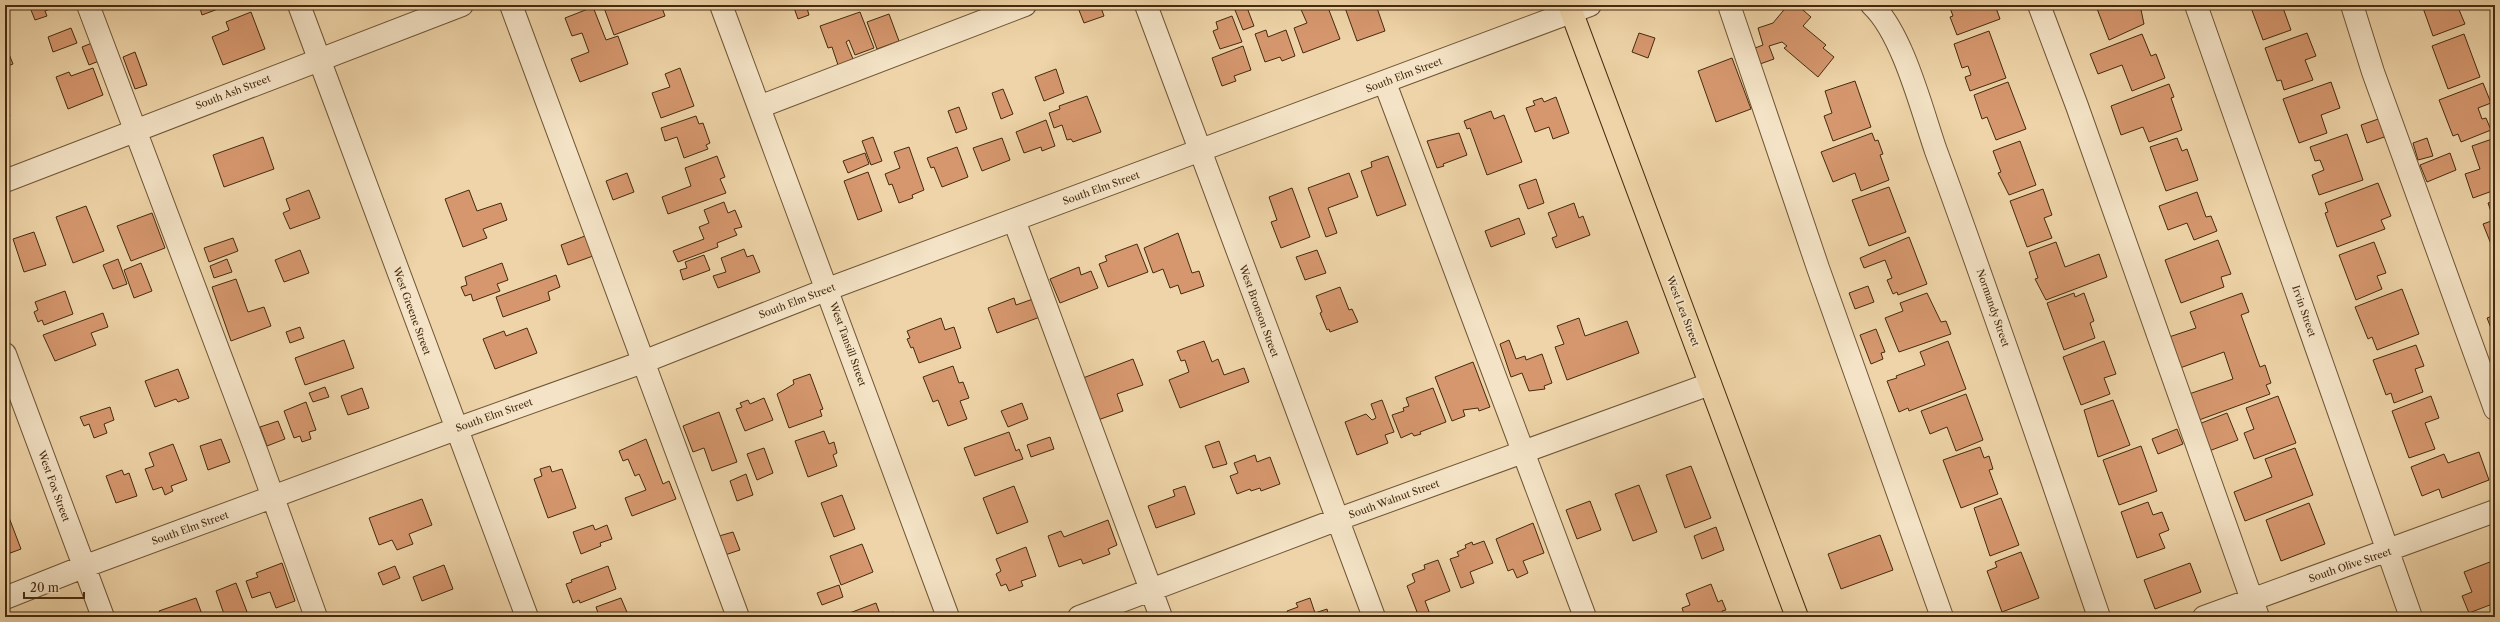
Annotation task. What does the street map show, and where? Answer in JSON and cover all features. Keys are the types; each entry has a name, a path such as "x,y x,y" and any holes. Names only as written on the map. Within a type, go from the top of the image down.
{"main road":[{"name":"West Lea Street","path":"1576,7 1710,384 1797,617"}],"street":[{"path":"88,5 273,498 316,617"},
{"name":"West Greene Street","path":"299,5 527,617"},
{"name":"South Ash Street","path":"5,181 462,5"},
{"path":"511,5 738,617"},
{"name":"West Tansill Street","path":"721,5 828,289 948,617"},
{"path":"759,106 1026,5"},
{"name":"West Bronson Street","path":"1146,5 1336,520 1374,617"},
{"path":"1729,5 1818,268 1942,617"},
{"path":"2039,5 2077,106 2255,608"},
{"name":"Irvin Street","path":"2196,5 2411,617"},
{"path":"2352,5 2373,72 2495,409"},
{"name":"Normandy Street","path":"1875,6 1889,28 1908,70 1973,252 2099,617"},
{"name":"South Elm Street","path":"5,598 83,567 273,498 456,429 643,362 828,289 1385,83 1576,7"},
{"path":"1385,83 1585,617"},
{"path":"1014,220 1161,617"},
{"name":"West Fox Street","path":"5,354 13,399 103,617"},
{"name":"South Walnut Street","path":"1079,617 1336,520 1710,384"},
{"name":"South Olive Street","path":"2204,617 2255,608 2388,552 2495,511"}],"building":[{"path":"29,5 55,5 56,7 45,11 47,16 35,20"},
{"path":"199,5 226,5 226,6 202,15"},
{"path":"603,5 661,5 665,16 614,35"},
{"path":"793,5 806,5 809,15 798,19"},
{"path":"1077,5 1100,5 1104,16 1084,23"},
{"path":"1233,5 1246,5 1254,26 1243,30"},
{"path":"1299,5 1327,5 1340,39 1303,53 1294,28 1307,23"},
{"path":"1344,5 1376,5 1385,31 1357,41"},
{"path":"1788,5 1797,5 1811,17 1803,26 1826,45 1823,48 1834,57 1818,77 1784,48 1787,46 1782,42 1769,46 1774,59 1760,64 1755,48 1763,45 1758,28 1773,23"},
{"path":"1949,5 1995,5 2000,19 1957,35 1950,17 1953,16"},
{"path":"2140,5 2144,24 2109,40 2096,6"},
{"path":"2250,5 2282,5 2291,30 2263,40"},
{"path":"2422,5 2457,5 2465,24 2433,36"},
{"path":"593,7 606,40 618,36 628,64 580,82 571,59 589,52 582,33 572,36 565,18"},
{"path":"251,12 265,49 223,65 212,37 229,30 226,22"},
{"path":"860,12 874,48 855,55 849,40 846,42 853,59 838,65 832,47 828,48 820,26"},
{"path":"889,14 899,41 877,49 867,22"},
{"path":"1232,16 1242,42 1220,49 1213,31 1218,29 1216,22"},
{"path":"71,28 77,43 53,52 48,37"},
{"path":"1266,30 1268,37 1286,30 1295,56 1282,61 1280,57 1265,62 1255,34"},
{"path":"1989,31 2006,78 1970,91 1965,77 1971,75 1968,66 1962,68 1954,44"},
{"path":"1639,33 1655,38 1648,58 1632,52"},
{"path":"2307,33 2316,56 2305,60 2313,80 2284,90 2281,80 2277,81 2265,48"},
{"path":"2142,34 2151,56 2156,54 2165,78 2132,91 2122,65 2098,74 2090,54"},
{"path":"2464,34 2480,77 2448,89 2432,46"},
{"path":"92,43 99,61 89,65 82,47"},
{"path":"1243,46 1251,70 1234,76 1236,81 1222,86 1212,58"},
{"path":"5,49 7,49 13,64 5,67"},
{"path":"135,52 147,85 135,89 123,57"},
{"path":"1732,58 1751,109 1716,122 1698,71"},
{"path":"93,68 103,95 68,109 56,77 69,72 71,76"},
{"path":"680,68 694,106 661,118 652,93 670,87 665,74"},
{"path":"1056,69 1064,93 1044,101 1035,77"},
{"path":"1855,81 1871,127 1833,141 1824,116 1832,113 1825,91"},
{"path":"2008,82 2026,129 1996,140 1987,117 1982,119 1974,95"},
{"path":"2331,82 2340,108 2321,115 2327,133 2299,143 2283,99"},
{"path":"2483,83 2491,103 2478,108 2482,119 2486,118 2491,130 2461,142 2458,134 2453,136 2439,100"},
{"path":"2169,84 2174,97 2171,98 2182,130 2149,142 2143,127 2121,135 2111,106"},
{"path":"1003,89 1013,114 1001,119 992,93"},
{"path":"1087,96 1101,132 1073,142 1071,139 1067,140 1062,125 1054,128 1049,113 1060,109 1059,106"},
{"path":"1556,97 1569,133 1553,139 1549,127 1535,132 1526,108 1535,105 1533,101 1542,98 1544,102"},
{"path":"5,103 10,116 5,118"},
{"path":"959,107 967,129 956,133 948,111"},
{"path":"1491,111 1494,119 1504,115 1522,162 1487,175 1470,128 1467,129 1464,121"},
{"path":"696,116 699,124 703,123 710,143 706,145 708,149 684,158 677,137 665,141 661,128"},
{"path":"2384,117 2390,135 2367,143 2361,125"},
{"path":"1046,120 1055,146 1042,151 1041,147 1024,153 1016,132"},
{"path":"1459,133 1467,155 1443,164 1444,166 1437,168 1427,141"},
{"path":"1872,133 1875,141 1878,140 1883,154 1880,155 1889,180 1861,191 1855,173 1833,182 1821,152"},
{"path":"2347,134 2363,180 2319,195 2312,175 2324,170 2320,160 2315,161 2310,147"},
{"path":"263,137 274,169 224,187 213,155"},
{"path":"873,137 882,161 871,165 862,141"},
{"path":"1002,138 1010,160 982,171 973,148"},
{"path":"2177,138 2182,151 2187,149 2198,180 2166,191 2150,147"},
{"path":"2427,138 2433,156 2418,160 2413,143"},
{"path":"2495,138 2495,190 2473,198 2465,174 2480,169 2472,146"},
{"path":"2020,141 2036,185 2009,195 1998,173 2001,172 1993,151"},
{"path":"909,147 924,190 912,195 913,198 899,203 892,184 889,185 885,174 900,168 894,152"},
{"path":"957,147 968,177 942,187 934,167 931,168 927,158"},
{"path":"865,153 869,164 848,173 843,161"},
{"path":"2450,153 2456,170 2427,182 2420,165"},
{"path":"717,156 725,177 720,179 726,193 668,214 662,197 691,186 685,168"},
{"path":"1388,156 1406,205 1377,216 1361,171 1372,167 1371,162"},
{"path":"868,172 882,211 858,220 844,181"},
{"path":"627,173 634,192 613,200 606,181"},
{"path":"1349,173 1358,197 1328,208 1337,233 1326,237 1308,188"},
{"path":"1536,179 1544,203 1528,209 1519,185"},
{"path":"2378,183 2391,216 2381,220 2385,229 2337,247 2325,213 2328,212 2325,203"},
{"path":"1889,187 1906,232 1869,246 1852,200"},
{"path":"1292,188 1310,237 1281,248 1271,222 1277,220 1269,197"},
{"path":"2043,189 2052,215 2044,218 2052,238 2027,247 2010,201"},
{"path":"309,190 320,218 290,229 283,213 290,210 286,199"},
{"path":"469,190 477,211 501,203 507,220 483,229 487,238 463,247 445,199"},
{"path":"2197,192 2206,217 2211,216 2217,231 2194,240 2187,223 2168,230 2159,206"},
{"path":"2495,201 2495,243 2491,244 2483,224 2494,220 2488,203"},
{"path":"724,202 728,213 735,210 742,227 734,229 737,235 717,243 718,247 678,262 673,251 704,239 699,227 709,223 704,210"},
{"path":"1574,203 1579,218 1583,216 1590,235 1556,248 1552,238 1557,236 1548,213"},
{"path":"86,206 104,251 73,263 56,217"},
{"path":"152,213 165,248 131,261 117,226"},
{"path":"1519,218 1525,234 1491,247 1485,231"},
{"path":"34,232 46,265 24,272 13,239"},
{"path":"1178,233 1192,273 1199,271 1204,286 1181,294 1178,285 1170,288 1163,269 1153,273 1144,248"},
{"path":"585,236 593,256 568,265 561,245"},
{"path":"1909,237 1927,284 1898,295 1897,292 1893,294 1887,280 1892,278 1885,260 1864,268 1860,258"},
{"path":"233,238 238,251 209,262 204,248"},
{"path":"2218,240 2231,274 2221,277 2224,287 2181,303 2165,260"},
{"path":"2056,242 2065,267 2099,254 2107,277 2046,300 2035,279 2038,278 2029,252"},
{"path":"2374,242 2386,273 2377,276 2382,289 2356,300 2339,255"},
{"path":"1137,244 1148,272 1108,287 1099,264 1107,261 1105,256"},
{"path":"744,249 747,257 753,255 760,272 718,288 713,276 726,272 721,258"},
{"path":"300,250 309,273 284,282 275,260"},
{"path":"1317,250 1326,273 1305,280 1296,257"},
{"path":"704,255 710,270 683,280 680,270 687,268 685,262"},
{"path":"118,259 127,284 113,289 103,265"},
{"path":"227,259 232,272 214,278 210,266"},
{"path":"141,263 152,291 134,298 124,270"},
{"path":"502,263 508,280 497,284 500,291 473,301 471,294 465,296 461,287 467,285 465,277"},
{"path":"1079,267 1081,275 1091,271 1098,288 1060,303 1050,279"},
{"path":"556,275 560,287 548,292 550,300 503,317 496,297"},
{"path":"236,279 248,312 264,307 271,326 231,341 212,287"},
{"path":"1868,286 1874,302 1855,309 1849,293"},
{"path":"1340,287 1349,310 1352,309 1358,322 1330,332 1329,329 1327,330 1320,313 1322,312 1316,296"},
{"path":"2402,289 2419,334 2377,350 2372,337 2368,339 2355,307"},
{"path":"65,291 73,314 44,325 42,320 38,322 34,312 38,310 35,302"},
{"path":"1927,293 1941,322 1946,321 1951,334 1899,352 1885,318 1903,311 1900,303"},
{"path":"2074,293 2075,297 2084,293 2094,321 2090,323 2095,338 2064,350 2047,303"},
{"path":"2242,293 2249,312 2241,315 2260,367 2265,365 2271,383 2266,385 2270,394 2199,420 2189,394 2233,379 2224,352 2180,368 2169,337 2196,328 2190,312"},
{"path":"1014,298 1016,305 1033,299 1040,317 997,333 988,308"},
{"path":"103,313 108,327 91,333 96,345 55,361 43,335"},
{"path":"2495,315 2495,338 2487,318"},
{"path":"941,318 945,330 954,327 961,348 919,363 913,347 911,348 907,339 910,338 907,331"},
{"path":"1579,318 1585,336 1627,321 1639,353 1567,380 1555,347 1564,344 1557,326"},
{"path":"300,327 304,338 290,343 286,332"},
{"path":"527,328 537,353 495,369 483,339 504,331 506,336"},
{"path":"1876,329 1885,352 1881,353 1883,359 1871,364 1860,335"},
{"path":"344,340 354,368 305,385 295,358"},
{"path":"1509,340 1516,359 1525,356 1526,360 1542,354 1552,383 1544,386 1545,389 1529,391 1522,373 1511,377 1500,344"},
{"path":"1204,341 1212,362 1218,359 1224,375 1244,368 1249,382 1180,408 1169,380 1189,372 1185,360 1181,361 1177,351"},
{"path":"1948,341 1966,389 1909,411 1908,408 1899,412 1887,381 1925,365 1920,352"},
{"path":"2104,341 2116,374 2104,378 2110,394 2081,405 2063,357"},
{"path":"2416,345 2424,366 2415,369 2423,392 2394,403 2391,393 2386,395 2373,360"},
{"path":"1133,359 1143,385 1117,394 1123,411 1098,420 1083,378"},
{"path":"1473,362 1490,407 1479,411 1478,408 1463,410 1465,416 1452,421 1435,377"},
{"path":"953,366 959,383 963,382 969,398 960,401 967,419 948,426 938,400 933,402 923,377"},
{"path":"178,369 189,398 178,402 176,399 155,407 145,381"},
{"path":"810,374 823,409 820,410 822,416 789,428 777,394 794,384 793,380"},
{"path":"325,387 329,397 313,402 309,393"},
{"path":"362,388 369,408 348,415 341,396"},
{"path":"1433,388 1446,422 1420,432 1421,434 1414,436 1412,433 1401,438 1392,415 1404,411 1403,408 1409,406 1406,398"},
{"path":"1966,394 1983,440 1956,451 1947,427 1930,434 1921,411"},
{"path":"2278,396 2296,443 2254,459 2244,433 2254,429 2246,408"},
{"path":"2431,396 2439,418 2425,423 2435,449 2409,458 2392,411"},
{"path":"764,398 773,420 745,431 736,409 742,407 740,403 748,400 750,404"},
{"path":"1382,400 1394,432 1385,435 1388,443 1357,455 1345,422 1366,414 1372,420 1376,418 1371,404"},
{"path":"2113,400 2130,445 2098,457 2084,410"},
{"path":"306,402 316,430 309,432 311,439 302,442 300,436 294,438 284,411"},
{"path":"1022,403 1028,419 1008,427 1001,411"},
{"path":"110,407 114,420 104,424 107,433 94,438 89,424 84,426 80,417"},
{"path":"719,412 737,462 712,471 704,448 693,452 683,426"},
{"path":"2227,413 2238,440 2209,451 2199,424"},
{"path":"278,421 285,439 267,446 260,427"},
{"path":"2177,429 2183,444 2158,454 2152,439"},
{"path":"824,431 829,444 834,442 837,453 833,455 837,466 808,477 795,441"},
{"path":"1009,432 1016,451 1019,449 1023,459 975,476 964,448"},
{"path":"1050,437 1054,449 1031,457 1027,445"},
{"path":"221,439 230,462 208,470 200,446"},
{"path":"646,439 663,484 669,481 676,499 632,516 625,498 646,490 639,474 635,476 628,459 623,461 619,451"},
{"path":"1219,441 1227,464 1213,468 1205,446"},
{"path":"173,444 187,480 171,486 173,491 165,495 162,487 153,490 145,469 154,466 149,453"},
{"path":"2141,446 2157,491 2119,505 2103,460"},
{"path":"1980,447 1984,458 1989,456 1993,469 1989,470 1998,494 1961,508 1943,460"},
{"path":"764,448 773,473 757,480 747,454"},
{"path":"2295,448 2313,495 2245,521 2234,492 2272,477 2265,459"},
{"path":"2479,452 2489,480 2442,498 2439,489 2422,496 2411,467 2444,454 2448,463"},
{"path":"1255,455 1257,462 1270,457 1280,484 1261,491 1260,488 1251,491 1250,489 1237,494 1230,476 1238,473 1234,463"},
{"path":"550,466 552,472 562,469 576,508 548,518 534,479 542,476 540,469"},
{"path":"1691,466 1711,518 1685,528 1666,475"},
{"path":"122,470 124,475 129,473 137,496 116,503 106,476"},
{"path":"746,474 753,495 737,501 730,481"},
{"path":"1639,485 1657,532 1633,541 1615,494"},
{"path":"1014,486 1028,522 997,534 983,498"},
{"path":"1185,486 1195,514 1156,528 1148,506 1175,496 1173,490"},
{"path":"842,495 855,529 834,537 821,503"},
{"path":"2001,498 2019,545 1990,556 1974,508"},
{"path":"422,499 432,525 409,534 413,544 397,550 392,540 379,545 369,518"},
{"path":"1590,501 1601,530 1577,539 1566,510"},
{"path":"2148,502 2153,515 2162,512 2169,530 2159,534 2165,548 2137,558 2121,512"},
{"path":"2309,503 2325,544 2281,561 2266,520"},
{"path":"5,507 21,549 5,555"},
{"path":"1108,520 1117,545 1108,549 1110,554 1083,564 1081,559 1059,567 1048,536 1061,531 1064,537"},
{"path":"1533,523 1544,553 1523,561 1528,573 1517,578 1513,569 1508,571 1496,539"},
{"path":"593,525 595,530 607,525 612,539 600,543 601,546 581,554 573,532"},
{"path":"1716,527 1724,550 1702,559 1694,536"},
{"path":"733,532 740,550 725,555 719,536"},
{"path":"1880,535 1893,570 1841,589 1828,554"},
{"path":"1484,541 1493,563 1470,572 1474,583 1461,588 1450,559 1459,556 1457,552 1466,548 1465,545 1472,542 1473,545"},
{"path":"862,544 873,572 841,585 830,556"},
{"path":"1026,547 1036,576 1021,581 1023,586 1009,591 1006,584 1001,586 996,574 1001,571 996,559"},
{"path":"2021,552 2039,598 2002,612 1987,571 1997,567 1995,562"},
{"path":"1438,560 1450,591 1425,601 1431,617 1419,617 1407,586 1415,582 1412,574 1425,569 1424,565"},
{"path":"2495,560 2495,603 2469,613 2462,596 2472,592 2464,572"},
{"path":"282,563 295,601 276,608 270,592 252,598 246,581 258,577 256,573"},
{"path":"2190,563 2201,592 2155,609 2144,580"},
{"path":"444,565 453,589 422,601 413,577"},
{"path":"395,566 400,578 383,585 378,573"},
{"path":"608,566 616,589 580,603 579,600 573,603 566,584 572,582 571,580"},
{"path":"236,583 249,617 225,617 216,591"},
{"path":"1711,584 1718,602 1722,600 1726,610 1722,611 1724,617 1685,617 1682,608 1690,605 1686,594"},
{"path":"839,585 843,597 822,605 817,593"},
{"path":"196,598 203,617 162,617 159,611"},
{"path":"621,598 629,617 588,617 598,613 596,607"},
{"path":"1310,598 1315,613 1327,609 1329,617 1289,617 1287,611 1298,607 1296,603"},
{"path":"876,603 881,617 839,617"},
{"path":"2495,611 2495,617 2480,617"},
{"path":"893,612 895,617 881,617"},
{"path":"1259,613 1260,615 1267,613 1269,617 1253,617 1252,615"}]}
